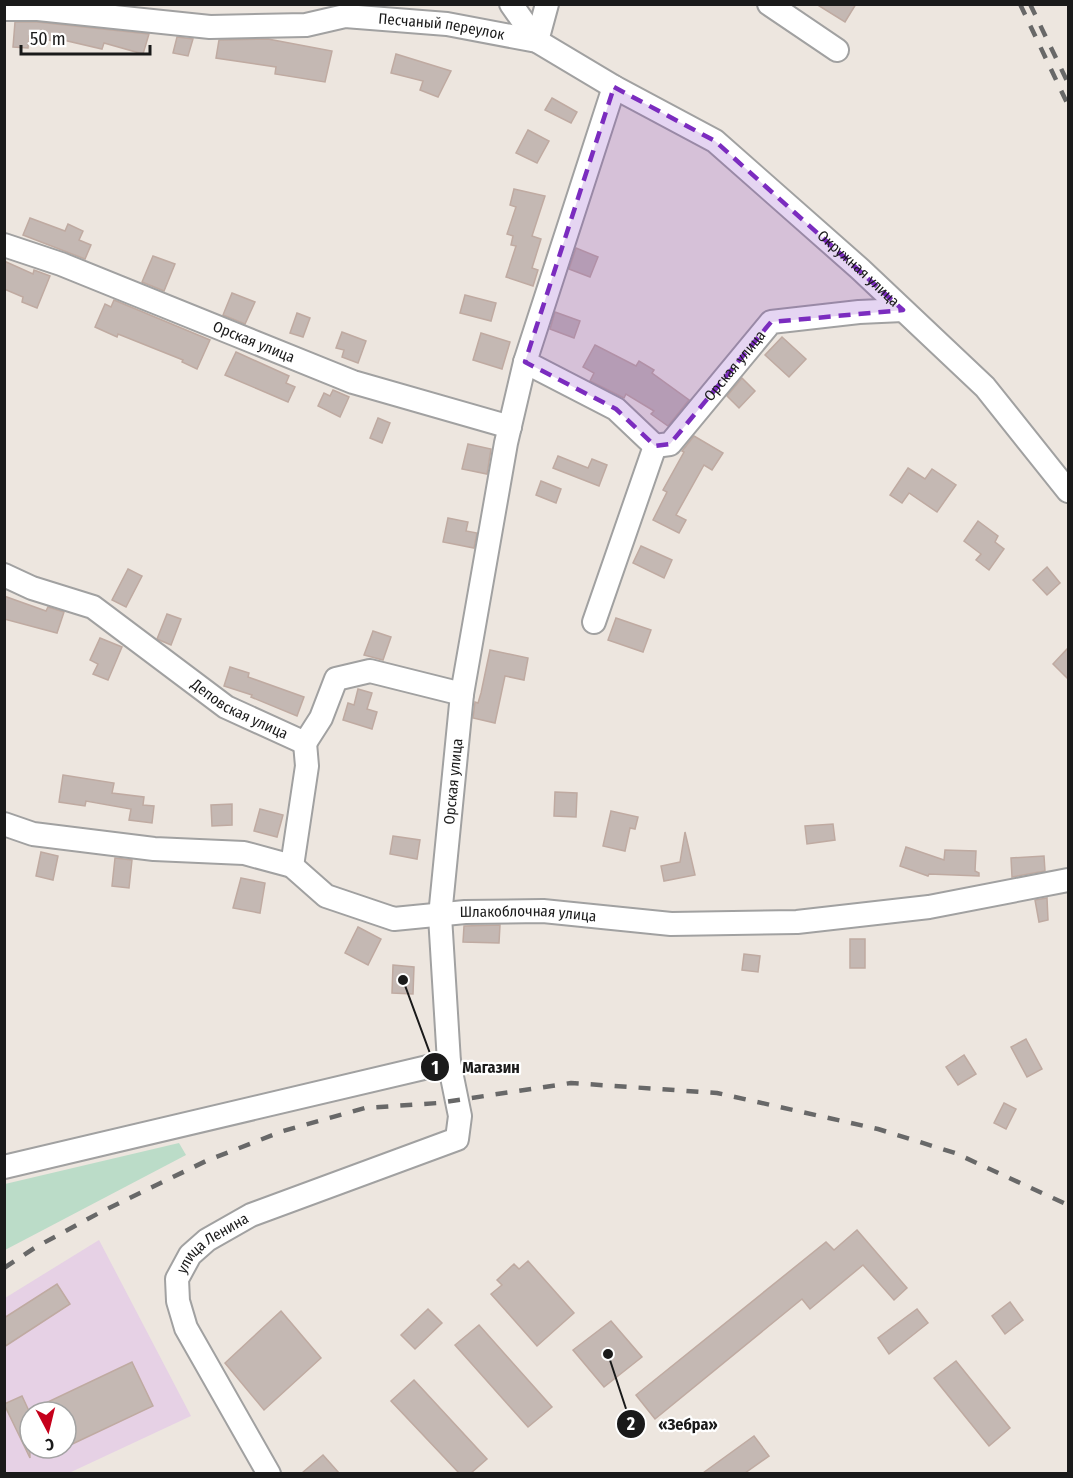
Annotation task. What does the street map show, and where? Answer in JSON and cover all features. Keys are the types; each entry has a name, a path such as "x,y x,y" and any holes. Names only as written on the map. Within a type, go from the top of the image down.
{"street":[{"path":"511,4 537,41"},
{"path":"537,41 547,4"},
{"path":"769,4 837,50"},
{"name":"Песчаный переулок","path":"4,9 38,9 210,27 306,26 345,16 447,24 537,41 614,87"},
{"name":"Окружная улица","path":"614,87 715,141 985,387 1068,490"},
{"name":"Орская улица","path":"457,1139 460,1116 449,1062 440,916 462,694 510,426 525,362 614,87"},
{"name":"Орская улица","path":"4,245 61,264 353,382 510,426"},
{"name":"Орская улица","path":"655,446 670,444 771,322 859,312 903,310"},
{"path":"525,362 616,409 655,446 594,622"},
{"name":"Деповская улица","path":"4,575 32,588 93,608 226,707 305,743 321,718 336,680 370,671 462,694"},
{"path":"292,866 307,766 305,743"},
{"name":"Шлакоблочная улица","path":"4,825 33,834 154,849 244,853 292,866 326,896 394,919 465,912 543,910 671,924 797,922 929,906 1068,880"},
{"path":"4,1167 449,1062"},
{"name":"улица Ленина","path":"269,1473 186,1328 178,1301 177,1279 190,1255 207,1240 251,1215 457,1139"}],"highlighted area":[{"path":"614,87 715,141 903,310 771,322 670,444 655,446 616,409 525,362"}],"shaded area":[{"path":"99,1240 191,1416 69,1473 5,1474 5,1298"}],"green space":[{"path":"179,1143 186,1155 5,1250 5,1184"}],"building":[{"path":"816,4 856,4 845,22"},
{"path":"15,22 37,22 149,34 143,54 104,43 102,49 63,40 63,43 29,36 28,48 13,47"},
{"path":"177,37 193,39 188,56 173,53"},
{"path":"268,39 332,51 325,82 275,74 276,67 216,58 219,40"},
{"path":"396,54 451,71 438,97 420,90 423,81 391,73"},
{"path":"552,98 577,112 571,123 545,110"},
{"path":"528,130 549,141 537,163 516,153"},
{"path":"514,189 545,196 532,236 541,239 532,268 538,270 533,286 506,277 516,246 511,245 513,236 507,234 516,207 510,205"},
{"path":"30,218 65,231 68,224 83,231 79,240 91,245 85,259 23,235"},
{"path":"576,248 598,257 590,277 569,269"},
{"path":"153,256 175,264 164,291 142,282"},
{"path":"4,261 33,274 34,270 50,276 37,308 22,302 23,297 4,289"},
{"path":"232,293 255,302 245,324 223,315"},
{"path":"465,295 496,303 491,321 460,313"},
{"path":"114,300 210,340 197,369 182,362 183,360 95,327 105,304 111,307"},
{"path":"555,312 580,321 574,338 550,329"},
{"path":"297,313 310,318 303,337 290,333"},
{"path":"342,332 366,341 358,363 342,357 344,350 336,348"},
{"path":"481,333 510,342 502,369 473,360"},
{"path":"782,337 806,359 789,377 765,355"},
{"path":"595,345 636,366 639,361 654,370 652,373 689,400 668,426 651,414 654,411 626,394 624,398 590,381 594,373 583,367"},
{"path":"236,352 289,376 286,383 295,387 288,402 225,375"},
{"path":"742,378 755,391 739,408 727,396"},
{"path":"333,390 349,397 340,417 318,406 324,393 330,396"},
{"path":"378,418 390,423 382,443 370,438"},
{"path":"694,436 723,453 712,470 704,465 676,515 686,520 679,533 653,520 667,492 663,490 684,452 682,451"},
{"path":"468,444 491,449 487,474 462,469"},
{"path":"558,456 588,468 592,459 607,465 599,486 553,468"},
{"path":"908,468 925,479 932,469 956,485 937,512 909,493 902,503 890,495"},
{"path":"541,481 561,489 556,503 536,495"},
{"path":"448,518 468,522 466,531 477,533 474,548 443,542"},
{"path":"978,521 998,536 995,542 1004,549 989,570 976,560 981,554 964,541"},
{"path":"641,546 672,560 664,578 633,563"},
{"path":"1047,567 1060,583 1047,595 1033,580"},
{"path":"128,569 142,576 126,607 112,600"},
{"path":"4,596 46,611 48,607 64,612 57,633 4,619"},
{"path":"167,614 181,619 171,645 157,639"},
{"path":"616,618 651,630 643,652 608,640"},
{"path":"373,631 391,637 383,660 364,655"},
{"path":"100,638 122,647 108,680 93,674 98,664 90,660"},
{"path":"1068,648 1068,679 1053,664"},
{"path":"490,650 528,658 524,680 505,676 495,723 473,718 475,702 478,703 481,693"},
{"path":"230,667 249,673 248,677 304,697 297,716 251,697 252,695 224,686"},
{"path":"358,689 372,693 367,709 377,712 372,729 343,720 348,703 354,705"},
{"path":"63,775 114,783 112,793 144,797 143,805 154,806 152,823 129,820 131,809 86,801 85,806 59,802"},
{"path":"555,792 577,793 576,817 554,816"},
{"path":"232,804 232,825 212,826 211,805"},
{"path":"260,809 283,815 277,837 254,831"},
{"path":"611,811 638,817 635,829 630,828 625,851 603,846"},
{"path":"833,824 835,840 807,844 805,826"},
{"path":"685,832 695,875 664,881 661,866 680,862"},
{"path":"393,836 420,840 417,859 390,854"},
{"path":"906,847 944,860 945,850 976,851 975,871 979,873 979,876 929,874 928,876 900,866"},
{"path":"41,852 58,856 53,880 36,876"},
{"path":"1044,856 1045,871 1012,877 1011,858"},
{"path":"115,858 132,860 129,888 112,886"},
{"path":"241,878 265,883 260,913 233,908"},
{"path":"1047,898 1048,920 1039,922 1035,900"},
{"path":"500,925 499,943 463,942 464,926"},
{"path":"358,927 381,939 368,965 345,953"},
{"path":"850,939 865,939 865,968 850,968"},
{"path":"744,954 760,956 758,972 742,970"},
{"path":"393,965 414,967 413,994 392,993"},
{"path":"1026,1039 1042,1069 1027,1077 1011,1047"},
{"path":"964,1055 976,1074 958,1085 946,1067"},
{"path":"1004,1103 1016,1109 1006,1129 994,1123"},
{"path":"857,1230 907,1288 894,1300 863,1265 810,1309 802,1299 655,1419 636,1395 826,1242 834,1250"},
{"path":"528,1261 574,1313 537,1346 491,1294 502,1285 497,1280 514,1264 519,1269"},
{"path":"57,1284 70,1304 4,1347 4,1318"},
{"path":"1010,1302 1023,1320 1005,1334 992,1316"},
{"path":"428,1309 442,1323 415,1349 401,1335"},
{"path":"917,1309 928,1323 889,1354 878,1338"},
{"path":"281,1311 321,1358 264,1410 225,1363"},
{"path":"611,1321 642,1357 604,1387 573,1350"},
{"path":"479,1325 552,1407 528,1427 455,1345"},
{"path":"956,1361 1010,1428 989,1446 934,1378"},
{"path":"132,1362 153,1406 78,1441 78,1400 52,1400"},
{"path":"414,1380 487,1459 471,1473 459,1473 391,1401"},
{"path":"22,1396 24,1400 18,1400 18,1433 4,1404"},
{"path":"754,1436 769,1456 745,1473 703,1473"},
{"path":"323,1455 339,1473 302,1473"}],"railway":[{"path":"1020,4 1068,105"},
{"path":"1030,4 1068,83"},
{"path":"4,1268 36,1247 99,1213 206,1161 283,1131 365,1108 438,1103 571,1083 717,1093 878,1129 955,1153 1068,1205"}],"place":[{"name":"Магазин","path":"403,980"},
{"name":"«Зебра»","path":"608,1354"}]}
